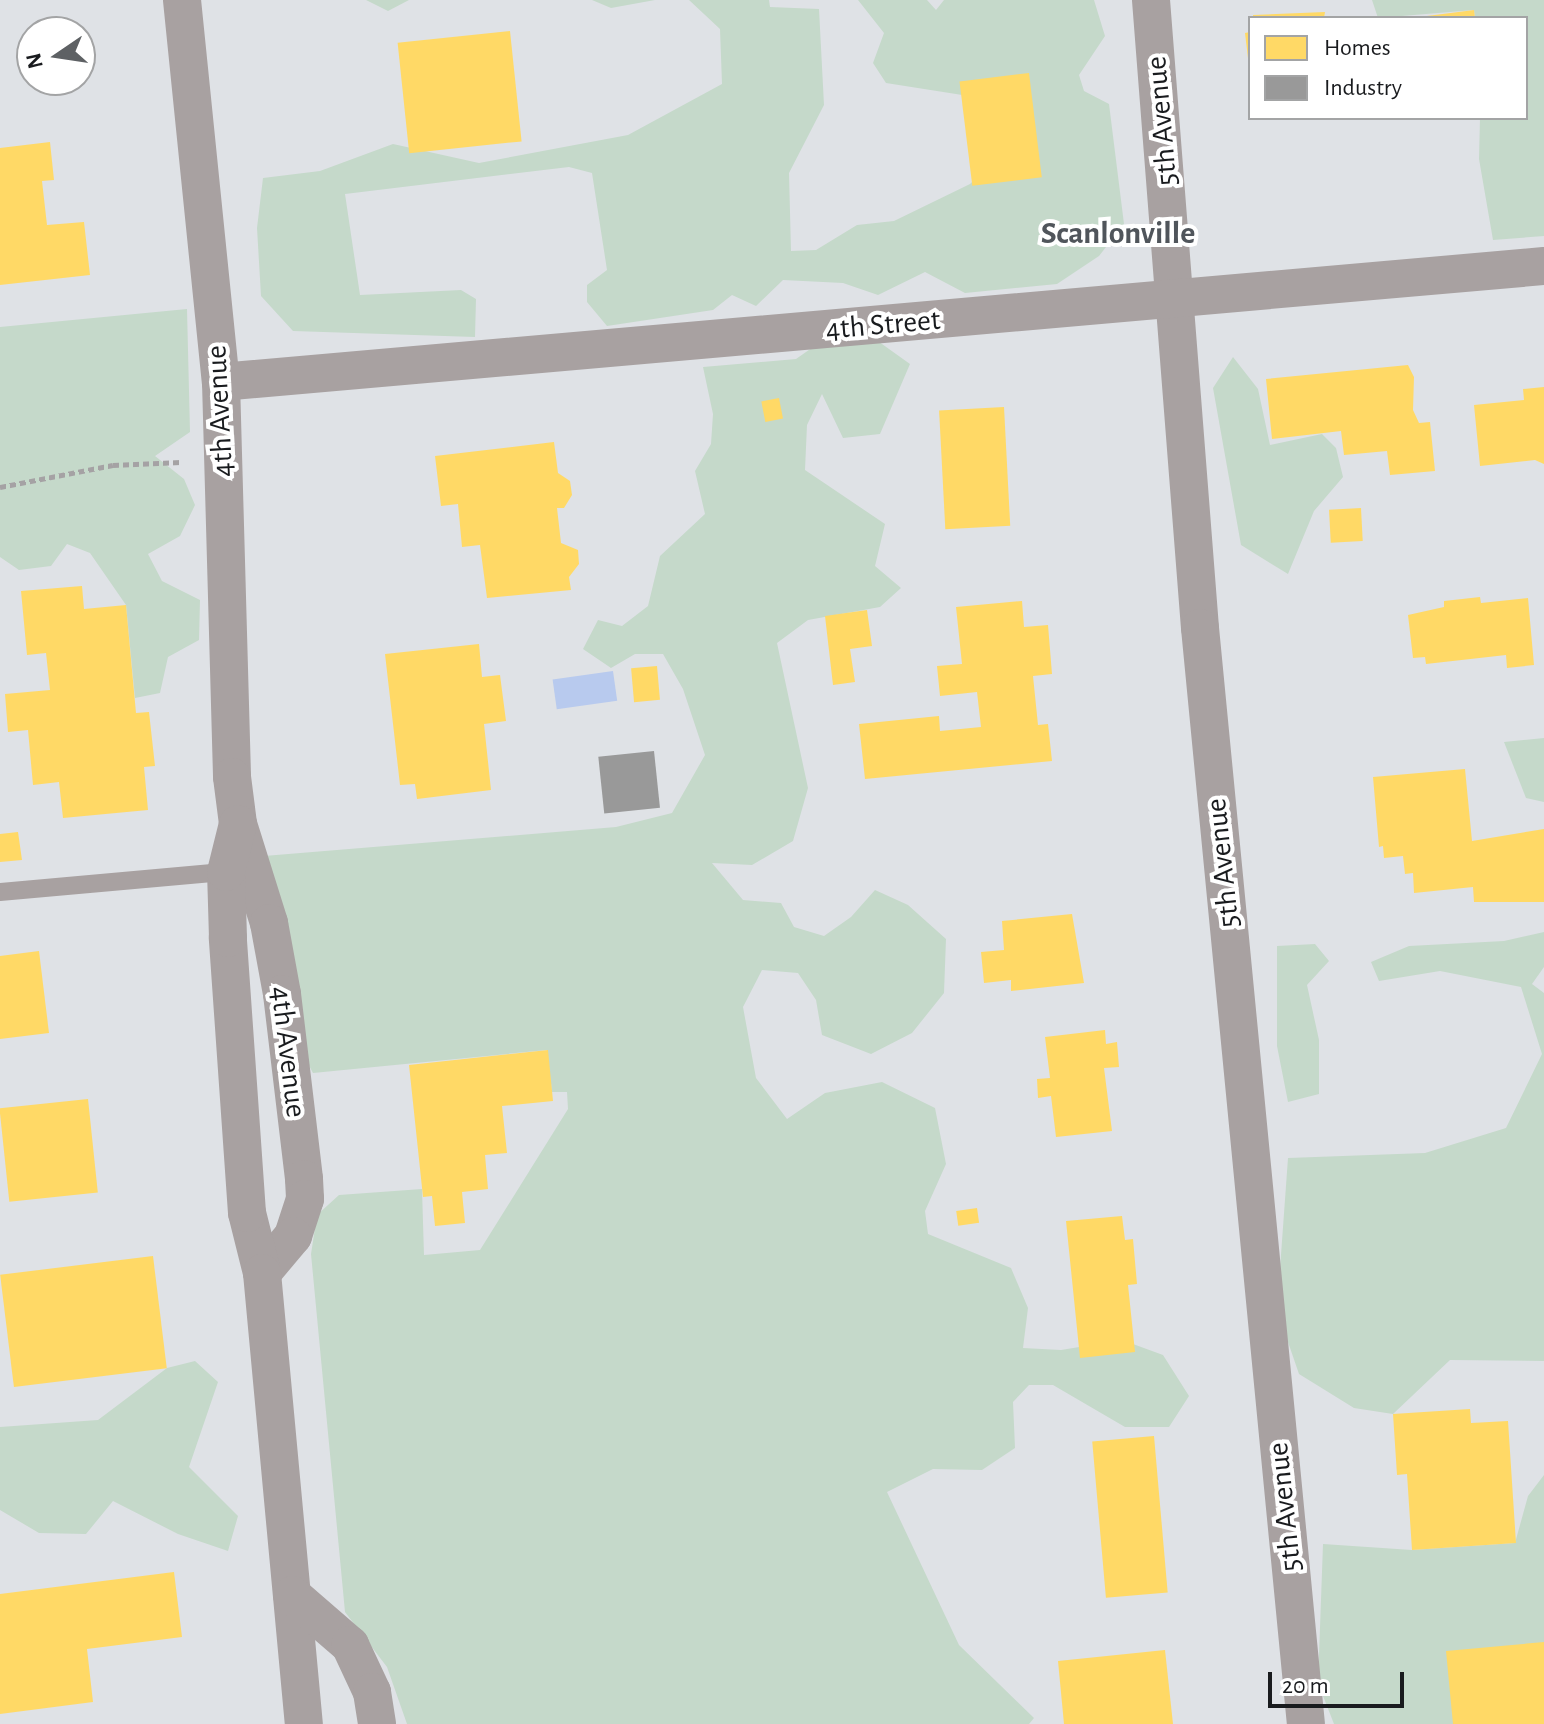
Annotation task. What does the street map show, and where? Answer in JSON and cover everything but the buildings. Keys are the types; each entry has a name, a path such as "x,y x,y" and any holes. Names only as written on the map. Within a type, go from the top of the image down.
{"street":[{"name":"4th Avenue","path":"182,0 221,382 238,824 269,923 296,1110 305,1199 293,1236 262,1273"},
{"name":"5th Avenue","path":"1151,0 1178,299 1200,628 1306,1724"},
{"name":"4th Street","path":"221,382 1544,266"},
{"name":"4th Avenue","path":"238,824 226,872 247,1213 262,1273 304,1724"},
{"path":"242,1112 296,1110"},
{"path":"292,1595 350,1645 372,1692 377,1724"}],"lane":[{"path":"0,892 226,872"}],"path":[{"path":"0,487 113,465 185,462"}],"green space":[{"path":"366,0 409,0 388,11"},
{"path":"592,0 655,0 611,8"},
{"path":"689,0 769,0 770,7 819,9 824,105 789,173 791,251 816,250 857,225 894,221 970,184 1034,122 994,100 886,83 873,63 884,33 858,0 927,0 936,10 944,0 1094,0 1105,36 1079,75 1084,91 1109,104 1124,224 1099,256 1057,284 965,293 925,272 878,295 843,283 783,280 756,306 732,295 713,310 607,326 587,302 587,285 607,270 592,173 569,167 345,194 360,295 461,290 476,299 475,337 293,331 261,296 257,228 263,178 320,171 393,144 479,163 628,135 722,84 720,29"},
{"path":"1372,0 1544,0 1544,236 1493,240 1479,159 1480,120 1528,120 1528,16 1475,16 1474,10 1377,16"},
{"path":"187,309 190,432 155,456 184,479 195,505 180,536 148,554 162,581 200,600 199,640 168,657 160,693 135,698 126,605 90,553 67,544 51,566 19,570 0,557 0,327"},
{"path":"875,339 910,364 880,434 843,438 822,394 807,425 805,470 885,524 875,566 901,588 880,607 808,620 777,643 808,788 793,841 752,865 712,863 743,900 781,903 794,927 824,936 851,917 875,890 908,905 946,939 944,993 912,1033 871,1054 822,1035 816,1000 798,973 762,970 743,1007 756,1078 787,1119 825,1093 882,1082 935,1108 946,1164 925,1211 928,1234 1011,1268 1028,1308 1023,1348 1061,1350 1122,1340 1163,1355 1189,1396 1169,1427 1125,1427 1053,1385 1029,1385 1013,1402 1015,1448 982,1470 933,1469 887,1492 959,1645 1034,1718 1029,1724 407,1724 387,1667 345,1612 311,1254 317,1215 339,1195 422,1189 424,1255 480,1250 568,1109 567,1092 552,1092 547,1050 313,1073 293,1036 264,856 616,827 672,813 705,755 683,689 663,654 635,654 611,668 583,649 598,620 622,626 648,606 660,556 705,514 695,471 711,444 713,414 703,367 796,359 816,345"},
{"path":"1233,357 1258,389 1270,445 1322,434 1336,448 1343,477 1314,511 1288,574 1241,545 1213,388"},
{"path":"1544,738 1544,802 1526,798 1504,742"},
{"path":"1544,932 1544,967 1532,984 1544,993 1544,1361 1450,1360 1393,1414 1354,1408 1299,1374 1277,1310 1288,1158 1425,1153 1506,1128 1542,1054 1521,987 1440,971 1379,981 1371,962 1409,946 1504,941"},
{"path":"1315,944 1329,961 1307,985 1319,1040 1319,1094 1288,1102 1277,1046 1277,946"},
{"path":"195,1361 218,1382 189,1467 238,1516 228,1551 178,1534 113,1501 86,1534 39,1533 0,1510 0,1427 98,1420 167,1368"},
{"path":"1544,1475 1544,1724 1334,1724 1318,1683 1323,1544 1412,1550 1515,1543 1528,1496"}],"water":[{"path":"613,671 617,701 557,709 553,679"}],"district":[{"name":"Scanlonville","path":"1118,233"}]}
